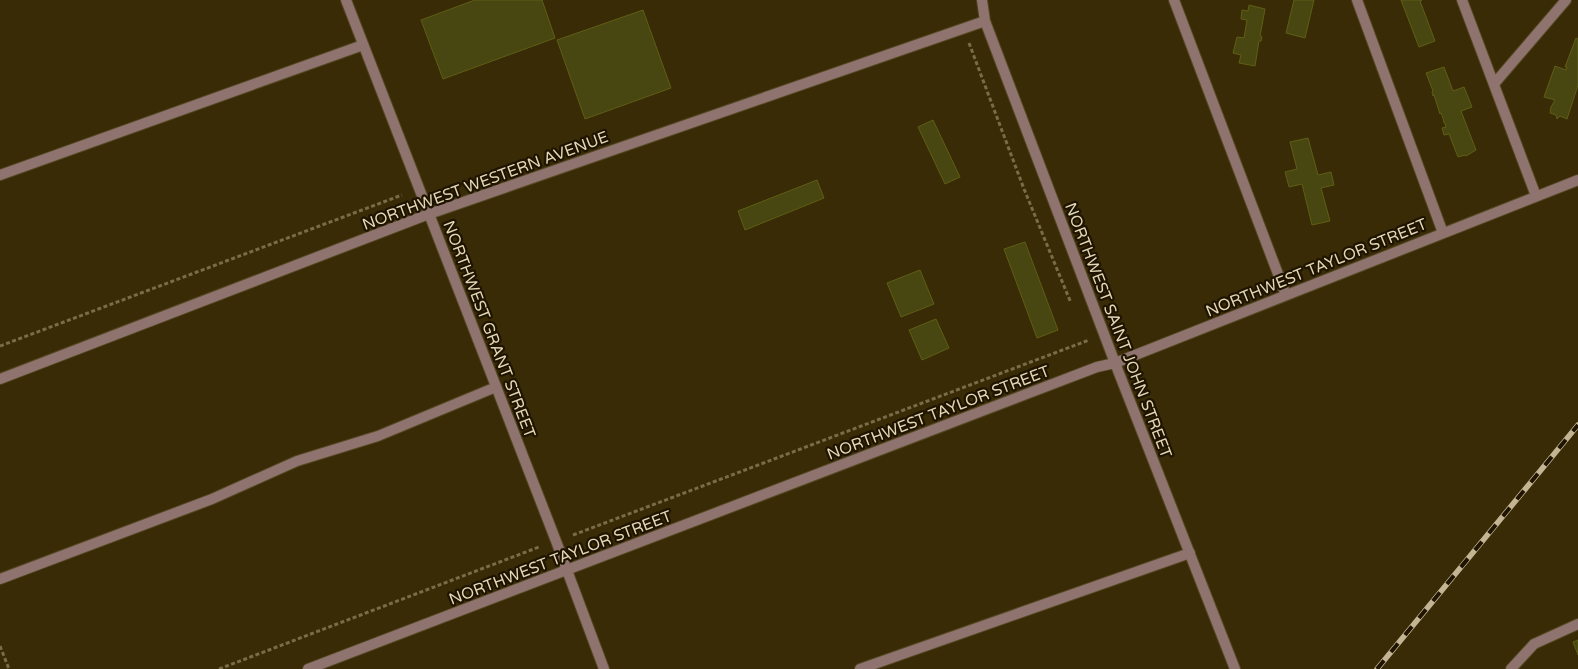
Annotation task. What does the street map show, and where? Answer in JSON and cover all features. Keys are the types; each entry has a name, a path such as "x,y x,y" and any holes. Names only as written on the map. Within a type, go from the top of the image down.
{"street":[{"name":"NORTHWEST GRANT STREET","path":"346,0 568,570 604,669"},
{"name":"NORTHWEST SAINT JOHN STREET","path":"982,0 985,21 1103,333 1235,669"},
{"path":"1174,0 1286,295"},
{"path":"1357,0 1443,233"},
{"path":"1462,0 1536,196"},
{"path":"1494,84 1566,0"},
{"name":"NORTHWEST WESTERN AVENUE","path":"0,379 429,214 985,21"},
{"path":"0,175 363,45"},
{"name":"NORTHWEST TAYLOR STREET","path":"308,669 1097,367 1115,363 1578,180"},
{"path":"0,578 212,499 298,461 378,436 496,386"},
{"path":"860,669 1190,554"},
{"path":"1511,669 1534,644 1578,624"}],"path":[{"path":"0,346 404,194"},
{"path":"219,669 1103,333"},
{"path":"0,646 9,669"}],"building":[{"path":"475,0 542,0 555,38 443,79 421,20"},
{"path":"1294,0 1314,0 1305,38 1286,33"},
{"path":"1401,0 1422,0 1420,1 1435,41 1419,47"},
{"path":"1249,5 1265,9 1260,36 1262,37 1261,41 1259,41 1255,66 1239,63 1241,55 1233,53 1237,37 1244,38 1247,20 1241,19 1242,10 1248,11"},
{"path":"643,10 671,88 585,119 557,40"},
{"path":"1576,38 1578,39 1578,85 1567,119 1560,116 1557,119 1556,115 1550,113 1555,100 1544,97 1555,66 1566,70 1567,67 1565,67"},
{"path":"1444,67 1453,91 1464,87 1472,107 1461,111 1476,150 1466,156 1458,157 1449,134 1444,135 1442,128 1446,127 1445,123 1433,96 1426,73"},
{"path":"933,120 960,177 945,184 918,127"},
{"path":"1308,138 1318,175 1331,172 1334,185 1321,188 1330,221 1312,225 1302,184 1289,187 1285,172 1297,169 1290,142"},
{"path":"817,180 824,198 745,230 738,211"},
{"path":"1025,242 1058,330 1037,338 1004,249"},
{"path":"920,270 934,304 901,317 887,283"},
{"path":"936,319 949,348 922,360 909,330"},
{"path":"1578,640 1578,655 1573,642"}],"railway":[{"path":"1377,669 1578,425"}]}
